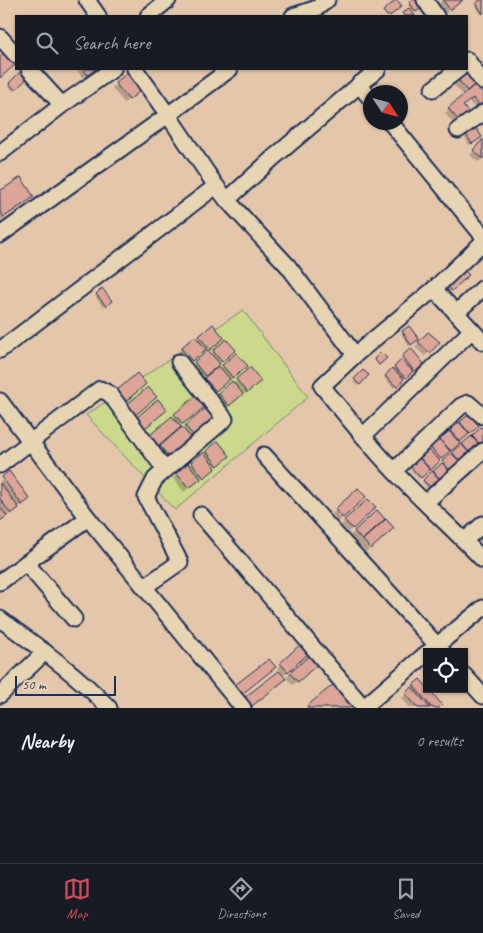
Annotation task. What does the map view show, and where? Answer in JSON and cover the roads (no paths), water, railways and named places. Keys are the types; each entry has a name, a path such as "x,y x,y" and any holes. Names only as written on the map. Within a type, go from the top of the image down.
{"street":[{"path":"87,0 97,15"},
{"path":"149,15 168,0"},
{"path":"425,0 435,15"},
{"path":"294,15 318,3"},
{"path":"0,37 15,54"},
{"path":"468,66 483,82"},
{"path":"30,70 62,105"},
{"path":"0,153 62,105 112,70"},
{"path":"136,70 216,186 288,266 355,355"},
{"path":"0,235 229,70"},
{"path":"227,200 273,158 377,70"},
{"path":"433,89 456,70"},
{"path":"359,84 363,89"},
{"path":"458,130 483,112"},
{"path":"397,130 483,236"},
{"path":"1,347 216,186"},
{"path":"483,242 434,289 355,355 322,386 394,471 483,560"},
{"path":"456,313 483,288"},
{"path":"434,289 483,342"},
{"path":"363,436 472,330"},
{"path":"144,587 180,562 146,497 155,479 225,418 179,362"},
{"path":"0,465 100,389 110,394 165,470"},
{"path":"0,401 88,518 243,708"},
{"path":"394,471 461,406 468,403 483,416"},
{"path":"426,502 483,451"},
{"path":"264,455 432,648"},
{"path":"200,515 364,708 423,659"},
{"path":"0,582 88,518"},
{"path":"465,540 483,524"},
{"path":"26,563 74,619"},
{"path":"436,648 483,608"},
{"path":"0,619 45,652 109,708"},
{"path":"0,695 45,652"},
{"path":"468,679 483,696"}]}
